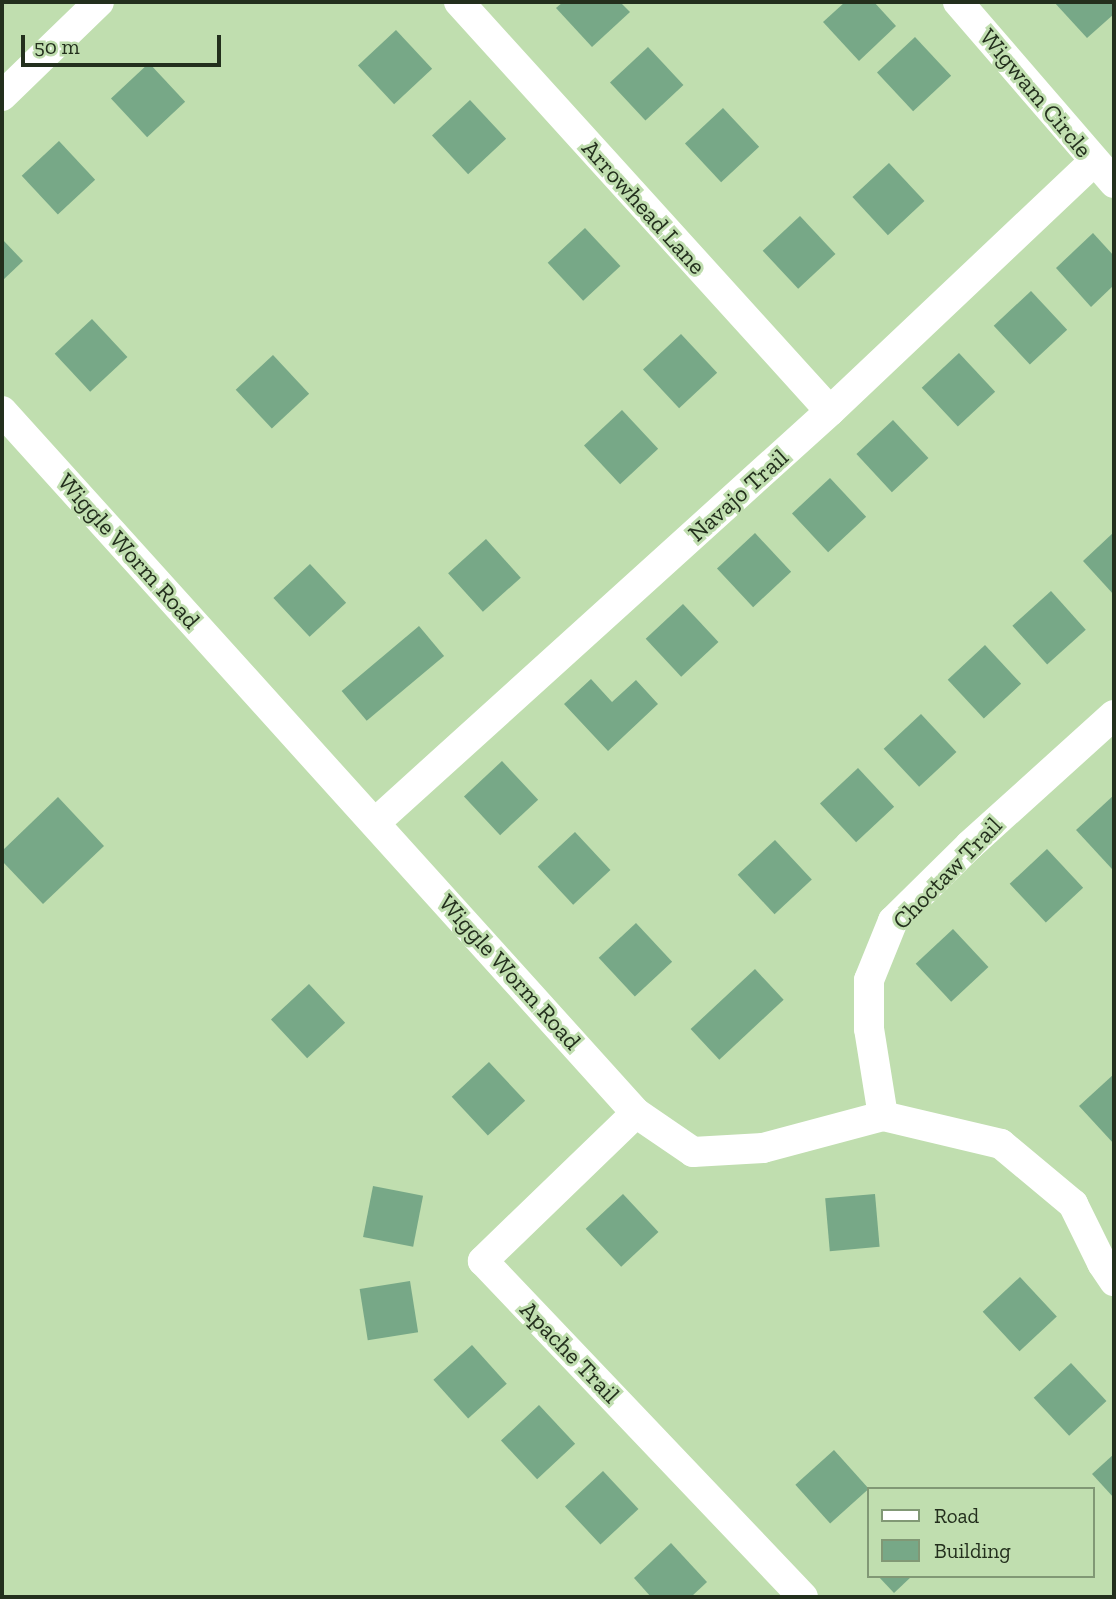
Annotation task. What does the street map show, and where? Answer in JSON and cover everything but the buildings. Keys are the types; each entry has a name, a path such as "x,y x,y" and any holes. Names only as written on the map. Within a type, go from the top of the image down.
{"street":[{"path":"2,96 99,2"},
{"name":"Arrowhead Lane","path":"458,2 830,411"},
{"name":"Wigwam Circle","path":"958,2 1114,183"},
{"name":"Navajo Trail","path":"376,822 830,411 1094,161"},
{"name":"Wiggle Worm Road","path":"2,411 636,1113 693,1152 763,1148 883,1116 1001,1144 1073,1204 1110,1266"},
{"name":"Choctaw Trail","path":"883,1116 869,1029 869,980 893,921 970,845 1114,715"},
{"name":"Apache Trail","path":"636,1113 483,1261 803,1597"}]}
